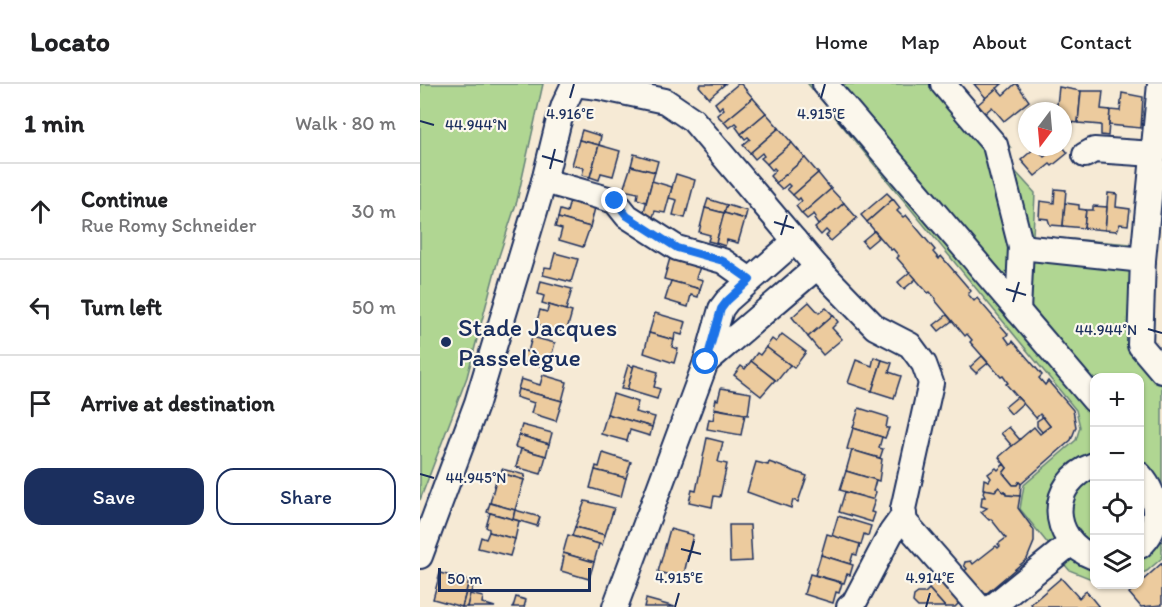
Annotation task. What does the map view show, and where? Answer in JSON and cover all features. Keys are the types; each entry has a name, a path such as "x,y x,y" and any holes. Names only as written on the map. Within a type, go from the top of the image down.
{"street":[{"path":"420,556 477,403 544,181 561,114 574,84 665,100 693,120 817,267 875,327 910,345 924,364 931,383 903,509 905,522 979,607"},
{"path":"943,84 995,145 1021,247 1018,311"},
{"path":"1160,84 1157,140 1143,260 1140,345 1162,371"},
{"path":"830,87 1090,394"},
{"path":"1085,155 1094,150 1157,140"},
{"path":"544,181 615,201 627,216 677,248 723,261 750,280"},
{"path":"615,607 706,362 721,309 727,301 795,241"},
{"path":"1021,247 1143,260"},
{"path":"706,362 817,267"},
{"path":"1090,466 1074,477 1065,489 1060,502 1062,524 1071,543 1090,555"},
{"path":"1144,480 1155,500 1156,514 1151,535"},
{"path":"849,607 854,603 891,533 904,515"},
{"path":"992,607 1071,543"}],"green space":[{"name":"Stade Jacques Passelègue","path":"420,84 543,84 517,201 499,256 467,377 420,500"},
{"path":"808,84 956,84 1011,148 1005,160 1035,193 1033,236 1155,246 1149,343 1162,358 1162,558 1147,571 1144,572 1144,373 1090,373 1090,578 1069,570 1020,509 1024,485 1076,440 1080,427 1076,410"}],"building":[{"path":"701,84 725,84 709,98 699,86"},
{"path":"741,84 753,98 724,122 717,115 724,109 722,106 719,109 715,103"},
{"path":"974,84 1002,84 986,98"},
{"path":"1017,84 1029,101 1018,102 1018,110 1004,121 992,107 983,115 976,106 997,88 1003,95"},
{"path":"1059,87 1081,91 1078,123 1072,122 1072,102 1057,102"},
{"path":"1081,91 1103,91 1101,109 1110,110 1108,136 1101,135 1101,125 1078,123"},
{"path":"1122,93 1143,97 1141,128 1109,125 1110,110 1120,111"},
{"path":"753,98 766,113 741,134 736,123 729,128 724,122"},
{"path":"766,113 779,128 750,153 743,145 750,139 748,137 745,139 741,134"},
{"path":"779,128 792,143 767,164 761,158 764,156 762,153 755,159 750,153"},
{"path":"582,130 601,136 599,145 579,140"},
{"path":"579,140 599,145 590,177 582,175 584,168 572,165"},
{"path":"792,143 805,158 776,183 770,176 776,170 774,168 772,170 767,164"},
{"path":"599,145 620,151 613,176 601,173 599,180 590,177"},
{"path":"634,154 658,161 655,172 631,166"},
{"path":"1026,156 1064,156 1035,176 1021,160"},
{"path":"805,158 818,173 793,195 787,189 790,186 788,184 782,189 776,183"},
{"path":"631,166 655,172 646,202 637,199 638,193 623,190"},
{"path":"818,173 831,189 802,214 796,206 802,201 793,195"},
{"path":"676,174 695,180 685,218 673,215 677,200 669,198"},
{"path":"652,181 672,187 665,213 655,211 653,217 643,215"},
{"path":"831,189 844,203 818,225 814,214 807,219 802,214"},
{"path":"1055,189 1066,190 1063,226 1050,225 1048,219 1039,218 1040,201 1054,203"},
{"path":"887,193 893,199 867,222 861,215"},
{"path":"1108,193 1117,194 1116,207 1130,209 1128,225 1120,224 1117,231 1105,230"},
{"path":"708,199 727,205 724,213 705,208"},
{"path":"893,199 900,208 897,211 903,217 906,215 935,250 933,252 939,259 941,256 971,291 968,294 974,301 977,298 1008,334 1005,337 1010,344 1013,341 1042,375 1039,378 1045,385 1048,381 1073,410 1076,427 1071,440 1021,484 1019,482 1013,485 1003,473 1007,468 999,457 1034,427 1040,434 1050,426 1040,414 1036,418 1006,384 1008,383 1003,376 1001,377 970,342 972,340 967,334 965,336 930,292 928,293 897,258 899,256 893,249 891,250 867,222"},
{"path":"570,200 595,208 590,227 558,218 560,210 567,212"},
{"path":"844,203 857,218 831,241 826,236 829,233 826,230 821,235 815,228"},
{"path":"1065,203 1079,205 1079,209 1086,210 1084,228 1063,226"},
{"path":"727,205 747,211 745,219 724,213"},
{"path":"1093,206 1107,207 1105,230 1084,228 1086,210 1093,210"},
{"path":"705,208 724,213 716,243 708,241 710,235 699,232"},
{"path":"724,213 745,219 738,243 727,240 725,246 716,243"},
{"path":"558,218 590,227 583,247 559,240 562,229 555,227"},
{"path":"874,231 879,237 867,247 862,241"},
{"path":"555,253 578,259 571,282 543,275 545,267 551,268"},
{"path":"670,258 700,267 696,278 703,280 700,289 664,279"},
{"path":"910,272 916,279 904,289 898,282"},
{"path":"541,281 572,289 566,310 542,303 544,296 538,294"},
{"path":"671,281 700,289 698,297 691,295 688,307 665,300"},
{"path":"809,302 819,313 826,308 833,315 808,337 792,317"},
{"path":"549,305 572,312 566,333 536,324 540,310 547,312"},
{"path":"655,313 686,322 682,335 675,333 674,340 649,333"},
{"path":"833,315 838,322 832,328 842,339 823,355 808,337"},
{"path":"947,315 952,321 939,331 934,325"},
{"path":"649,333 674,340 672,347 678,349 674,363 644,353"},
{"path":"782,334 806,352 794,368 766,347 772,339 776,342"},
{"path":"532,337 555,343 548,368 518,360 521,350 528,352"},
{"path":"766,347 790,365 777,381 751,361"},
{"path":"982,356 988,363 976,373 970,367"},
{"path":"874,357 882,360 872,391 848,383 856,360 872,366"},
{"path":"882,360 892,363 889,372 901,376 894,398 872,391"},
{"path":"751,361 775,380 761,396 734,375 741,366 745,369"},
{"path":"628,365 634,367 627,390 621,389"},
{"path":"634,365 658,372 654,387 660,389 657,399 627,390"},
{"path":"543,375 567,382 562,401 518,389 521,379 540,385"},
{"path":"721,388 751,393 748,415 714,408"},
{"path":"518,389 562,401 556,421 531,413 534,403 516,397"},
{"path":"613,394 638,402 635,412 655,417 652,427 607,414"},
{"path":"1017,397 1023,403 1011,414 1005,407"},
{"path":"859,408 888,417 886,428 889,428 885,438 853,428"},
{"path":"715,409 745,414 741,435 707,429 709,419 713,420"},
{"path":"607,414 652,427 650,436 630,430 627,441 601,434"},
{"path":"1043,417 1050,426 1042,432 1037,426 1037,421"},
{"path":"522,425 552,433 549,444 519,435"},
{"path":"1009,427 1020,440 1012,446 1001,433"},
{"path":"853,428 882,437 879,448 883,449 880,458 847,449"},
{"path":"519,435 549,444 546,456 515,447"},
{"path":"707,438 723,442 718,462 727,464 720,497 714,496 712,507 689,502 692,490 696,491"},
{"path":"521,449 546,456 541,474 516,467"},
{"path":"852,450 882,459 879,481 846,471"},
{"path":"603,453 631,462 626,478 595,470 596,466 599,467"},
{"path":"756,462 768,465 769,462 807,476 798,502 793,500 791,508 747,492"},
{"path":"1004,464 1007,468 1003,473 1013,485 1019,482 1021,484 1020,496 1006,495 1005,491 1003,492 999,487 995,491 983,489 984,479 989,481 991,478 988,474 996,468 998,470"},
{"path":"502,469 525,475 524,480 501,473"},
{"path":"595,470 626,478 621,497 590,488"},
{"path":"846,471 876,480 873,500 840,490"},
{"path":"501,473 524,480 515,510 490,503 496,480 499,481"},
{"path":"999,487 1003,492 1005,491 1006,495 1020,496 1018,508 1034,530 1034,542 1027,559 981,598 960,575 967,569 965,562 971,561 973,564 996,546 998,548 1000,546 998,544 1006,538 991,519 989,520 981,512 987,508 981,506 982,497 985,497 984,489 995,491"},
{"path":"845,492 875,500 871,512 875,513 872,522 839,512"},
{"path":"585,501 614,508 605,535 575,527"},
{"path":"490,503 515,510 513,519 487,512"},
{"path":"515,510 540,517 537,526 513,519"},
{"path":"490,513 519,521 515,539 489,532 486,527"},
{"path":"838,516 871,526 868,536 864,534 861,545 832,536"},
{"path":"729,525 750,525 752,561 730,562"},
{"path":"575,527 605,535 602,545 572,536"},
{"path":"670,529 693,535 683,578 658,572"},
{"path":"489,532 515,539 510,556 478,548 481,537 486,539"},
{"path":"827,534 860,544 857,555 853,554 850,564 821,555"},
{"path":"568,535 599,544 594,562 563,553"},
{"path":"563,553 594,562 589,579 561,571"},
{"path":"821,555 853,565 844,583 815,575"},
{"path":"1162,563 1162,605 1141,607 1129,593 1133,589 1144,589 1144,579"},
{"path":"440,573 469,581 462,607 433,599"},
{"path":"810,574 842,583 833,603 804,594"},
{"path":"941,578 963,596 957,601 959,603 955,607 945,607 929,589 931,582"},
{"path":"1061,578 1079,598 1086,591 1099,607 1033,607 1031,604"},
{"path":"469,581 474,582 467,607 462,607"},
{"path":"929,589 945,607 918,607 913,602 914,596 918,593 925,593"},
{"path":"470,594 483,597 482,603 495,607 467,607"},
{"path":"516,597 526,600 524,607 513,607"},
{"path":"646,599 675,607 644,607"}],"place":[{"name":"Stade Jacques Passelègue","path":"446,342"}],"route":[{"path":"615,201 627,216 677,248 723,261 750,280 721,309 706,362"}]}
